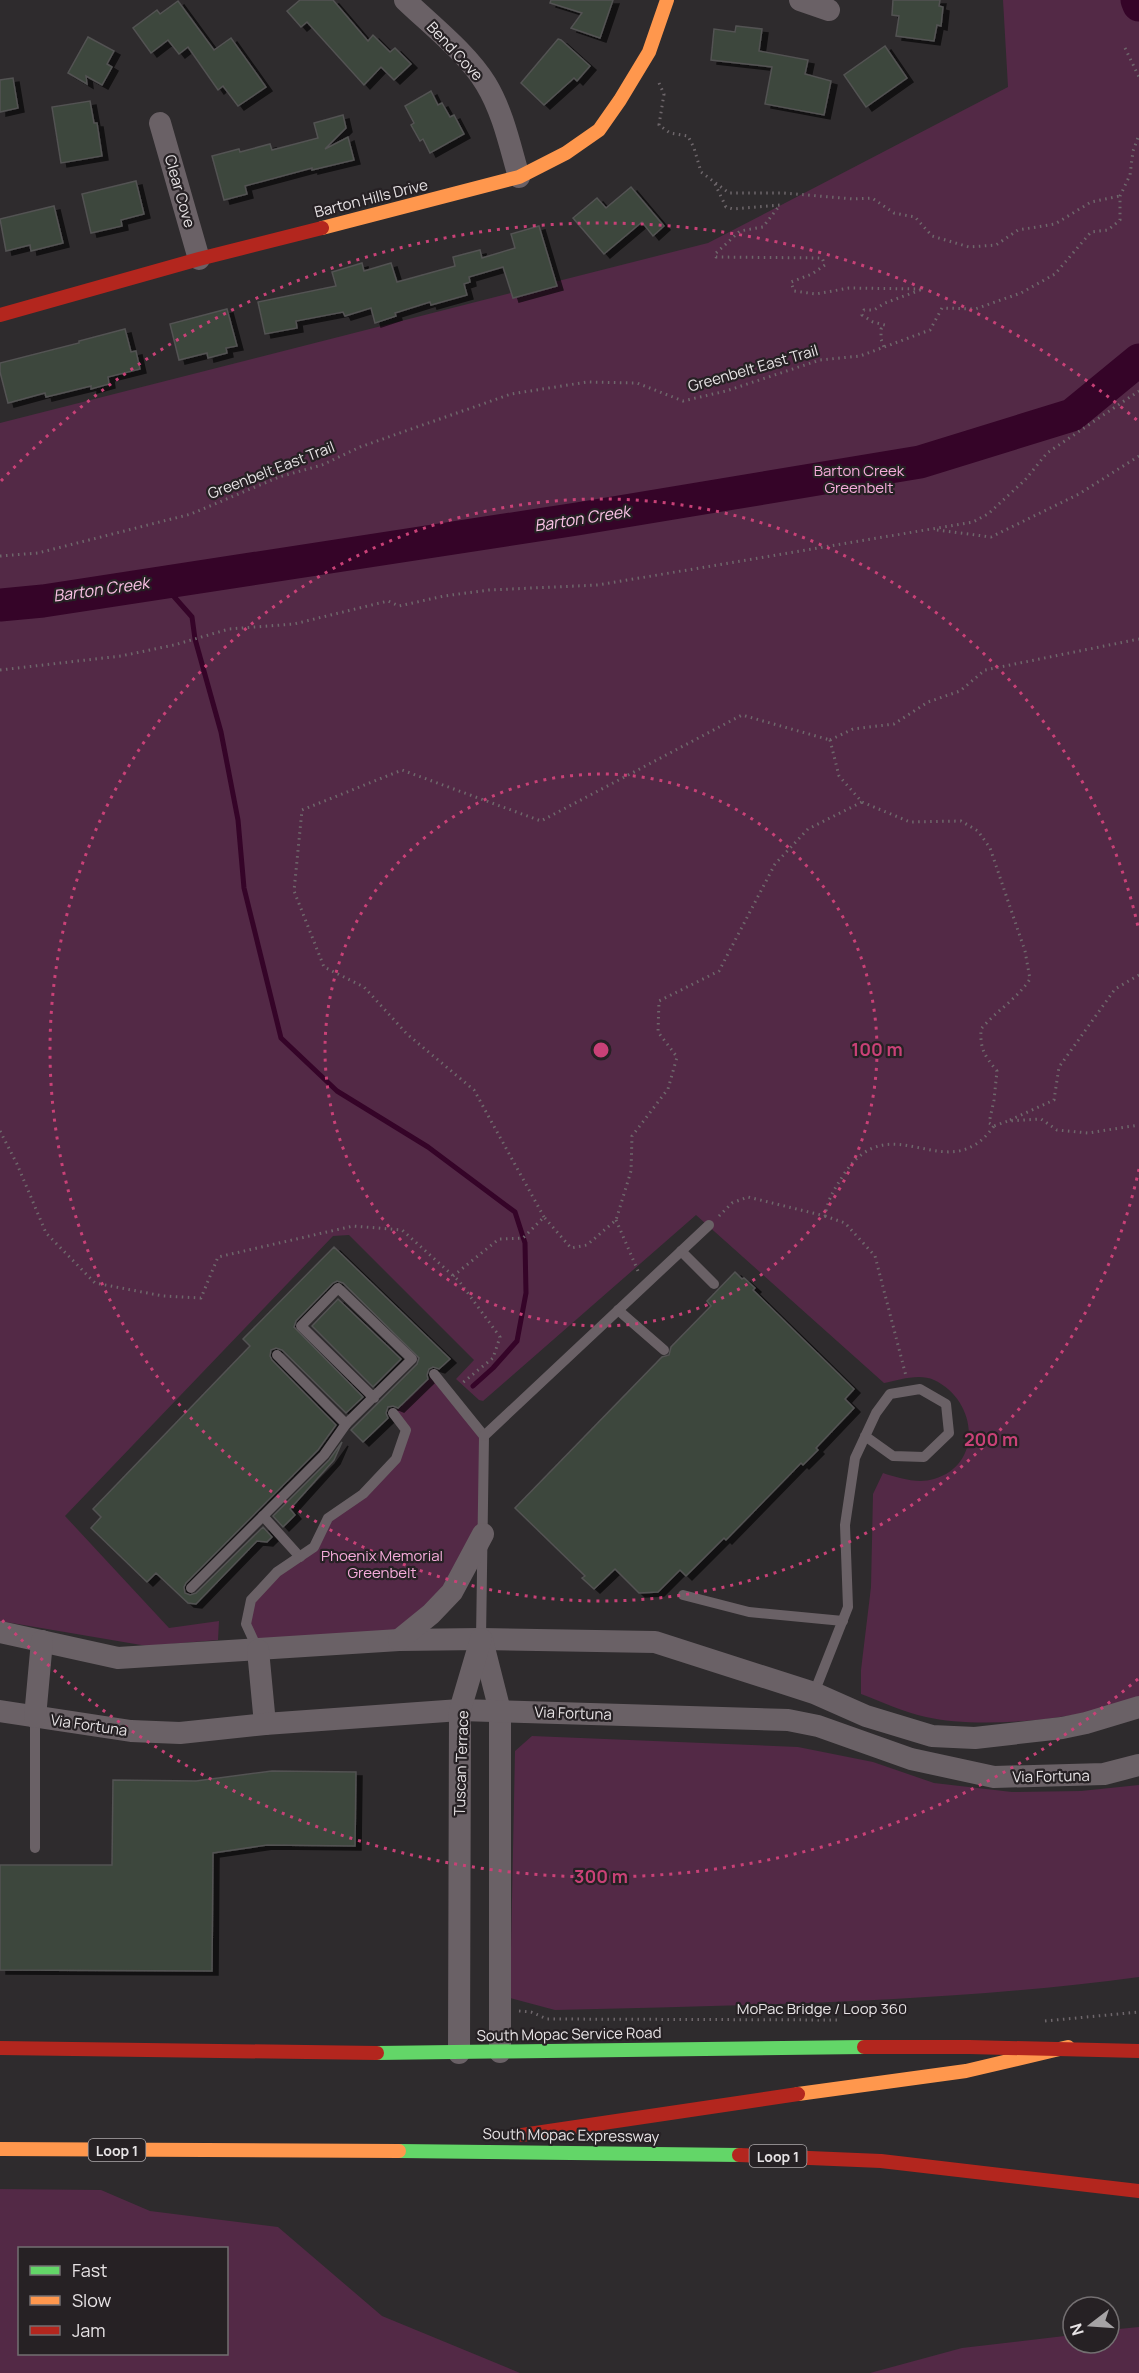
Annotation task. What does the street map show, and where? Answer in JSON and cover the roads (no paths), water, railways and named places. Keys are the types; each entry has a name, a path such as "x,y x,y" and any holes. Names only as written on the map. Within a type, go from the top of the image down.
{"main road":[{"name":"Barton Hills Drive","path":"0,315 199,259 519,177 566,153 598,130 620,100 649,52 667,0"},
{"name":"South Mopac Service Road","path":"0,2048 459,2053 782,2046 1068,2048 1139,2051"},
{"path":"415,2150 803,2093 966,2072 1068,2048"},
{"name":"South Mopac Expressway","path":"0,2149 700,2153 881,2161 1139,2191"}],"street":[{"name":"Bend Cove","path":"405,0 468,62 486,84 502,120 519,177"},
{"path":"800,0 829,10"},
{"name":"Clear Cove","path":"160,123 199,259"},
{"path":"399,1640 431,1614 452,1592 483,1534"},
{"path":"0,1632 118,1658 399,1640 655,1642 814,1693 866,1716 932,1736 964,1737 1062,1728 1139,1707"},
{"path":"481,1639 500,1711 500,2052"},
{"name":"Tuscan Terrace","path":"459,2053 460,1710 481,1639"},
{"path":"35,1717 42,1641"},
{"path":"258,1650 265,1724"},
{"path":"806,1723 814,1693"},
{"name":"Via Fortuna","path":"0,1711 131,1731 180,1733 265,1724 460,1710 788,1720 806,1723 911,1759 994,1777 1104,1774 1139,1765"}],"lane":[{"path":"484,1436 709,1225"},
{"path":"681,1251 714,1284"},
{"path":"191,1588 324,1455 346,1424 374,1398 412,1359 338,1288 301,1326 374,1398"},
{"path":"618,1310 664,1350"},
{"path":"277,1355 346,1424"},
{"path":"434,1374 484,1436 481,1639"},
{"path":"814,1693 848,1607 845,1525 855,1458 865,1436 876,1413 890,1394 920,1389 946,1404 949,1434 924,1457 893,1456 865,1436"},
{"path":"258,1650 246,1624 251,1600 277,1572 314,1547 328,1518 363,1494 396,1459 405,1430 393,1413"},
{"path":"263,1516 300,1557"},
{"path":"683,1595 749,1611 843,1621"},
{"path":"35,1717 35,1848"}],"waterway":[{"name":"Barton Creek","path":"1137,0 1139,5"},
{"name":"Barton Creek","path":"0,605 43,601 577,519 920,462 1072,415 1139,360"},
{"path":"162,583 192,617 195,639 221,732 238,820 244,888 281,1038 337,1091 428,1147 515,1212 525,1243 526,1293 517,1341 473,1386"}],"park label":[{"name":"Barton Creek Greenbelt","path":"859,478"},
{"name":"Phoenix Memorial Greenbelt","path":"382,1564"}]}
